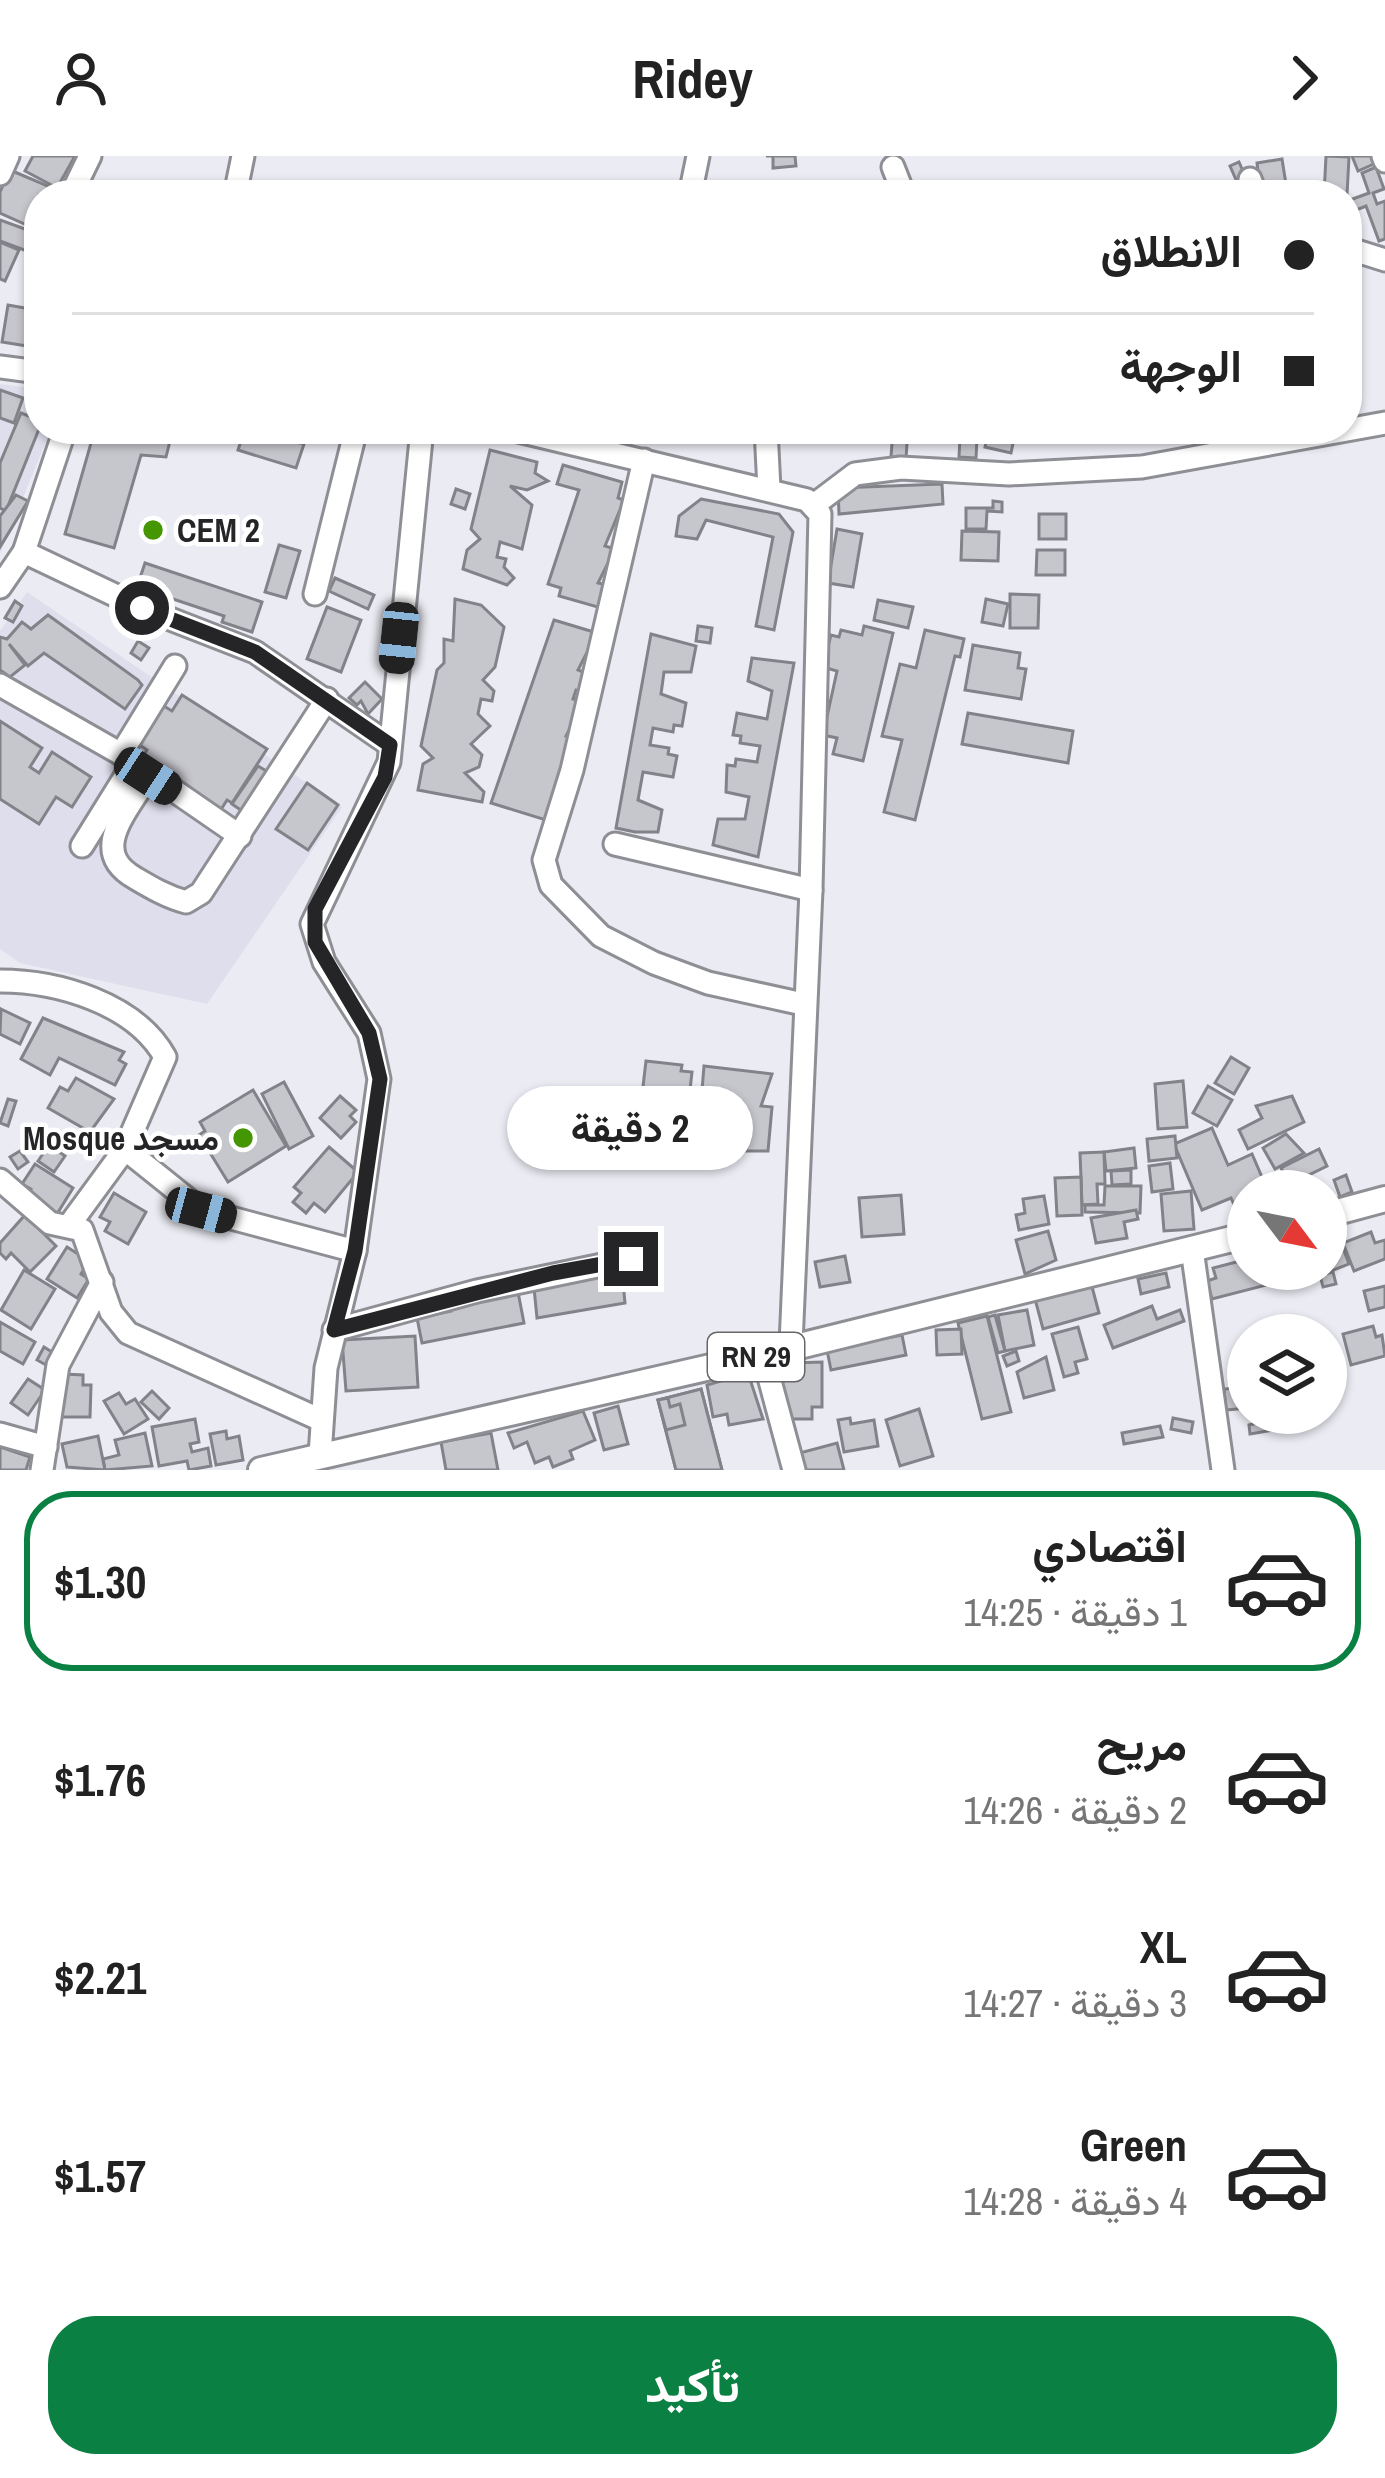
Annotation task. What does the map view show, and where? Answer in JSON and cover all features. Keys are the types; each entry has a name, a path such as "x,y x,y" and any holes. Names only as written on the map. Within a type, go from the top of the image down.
{"main road":[{"path":"1347,1209 1385,1199"},
{"name":"RN 29","path":"260,1470 763,1355 791,1344 1227,1240"}],"street":[{"path":"0,174 8,156"},
{"path":"893,167 898,180"},
{"path":"0,586 24,552 60,444"},
{"path":"315,594 352,444"},
{"path":"320,1455 334,1330 355,1251 380,1079 369,1033 324,962 312,924 315,909 385,777 420,444"},
{"path":"575,444 769,489 814,505 820,514 811,890 791,1344"},
{"path":"767,444 769,489"},
{"path":"814,505 855,474 901,468 1009,474 1142,467 1272,444"},
{"path":"644,460 572,770 544,860 551,885 601,936 654,963 708,983 803,1004"},
{"path":"24,552 142,608 255,652 390,745"},
{"path":"175,665 134,765 110,842 110,857 119,869 186,902 201,893 327,699"},
{"path":"0,685 134,765 240,836"},
{"path":"82,846 134,765"},
{"path":"615,844 811,890"},
{"path":"0,981 57,986 94,1000 128,1019 160,1049 163,1068 124,1149 70,1224"},
{"path":"124,1149 201,1210 355,1251"},
{"path":"0,1180 50,1223 70,1224 89,1240 110,1312 128,1333 321,1420"},
{"path":"1192,1249 1223,1470"},
{"path":"334,1330 553,1273 631,1259"},
{"path":"43,1470 58,1364 102,1282"},
{"path":"763,1355 794,1470"},
{"path":"0,1434 46,1447"}],"shaded area":[{"path":"0,384 24,387 24,444 45,444 0,554"},
{"path":"27,592 342,807 207,1004 20,963 0,949 0,631"}],"building":[{"path":"33,156 75,156 62,180 42,180 25,171"},
{"path":"773,156 795,156 796,166 773,168"},
{"path":"1326,156 1349,157 1348,180 1325,180"},
{"path":"1352,156 1373,156 1376,163 1358,171"},
{"path":"1282,159 1285,180 1259,180 1257,163"},
{"path":"1239,162 1247,180 1236,180 1230,166"},
{"path":"1376,167 1384,189 1373,193 1377,204 1385,201 1385,239 1379,241 1366,206 1362,208 1362,196 1369,193 1362,173"},
{"path":"10,170 34,180 24,180 24,224 0,213 0,192"},
{"path":"0,220 24,229 24,250 0,241"},
{"path":"0,242 19,250 5,281 0,279"},
{"path":"8,305 24,308 24,346 2,342"},
{"path":"0,390 23,398 14,423 0,418"},
{"path":"24,414 24,444 33,444 6,511 0,508 0,463"},
{"path":"91,444 169,444 166,457 141,455 114,548 65,534"},
{"path":"240,444 304,444 296,468 238,450"},
{"path":"892,444 907,444 906,458 891,457"},
{"path":"960,444 977,444 976,458 959,457"},
{"path":"986,444 1013,444 1011,453"},
{"path":"490,450 537,462 535,473 548,481 527,490 510,486 532,505 522,549 500,542 497,557 506,559 504,567 514,578 507,585 463,569 467,550 480,539 471,529"},
{"path":"563,465 622,482 618,498 624,500 605,546 615,549 598,583 607,585 601,608 559,596 561,588 548,584 579,490 557,484"},
{"path":"942,484 943,504 839,514 838,488"},
{"path":"456,489 470,494 465,509 451,504"},
{"path":"16,495 28,501 0,547 0,516"},
{"path":"701,499 779,514 793,532 774,630 756,626 773,537 706,520 697,539 676,536 679,516"},
{"path":"993,501 1002,502 1002,512 987,511 986,529 966,529 966,508 993,508"},
{"path":"1039,514 1066,514 1066,539 1039,539"},
{"path":"837,529 862,534 853,587 828,583"},
{"path":"962,531 999,532 998,561 961,560"},
{"path":"279,545 300,551 286,598 265,592"},
{"path":"1037,550 1065,550 1065,575 1036,575"},
{"path":"145,563 262,602 252,632 222,622 224,616 137,587"},
{"path":"335,578 374,595 368,609 329,591"},
{"path":"1010,594 1039,595 1038,628 1010,628"},
{"path":"455,599 481,605 504,627 495,667 483,680 494,691 492,701 481,699 478,714 490,726 471,744 482,755 479,767 465,773 484,792 482,802 418,790 423,764 433,758 421,746 437,670 444,663 444,639 453,641"},
{"path":"986,599 1008,604 1003,626 982,622"},
{"path":"878,600 913,607 908,628 874,620"},
{"path":"15,601 22,606 13,622 5,618"},
{"path":"327,607 361,620 341,672 307,659"},
{"path":"48,615 138,680 142,685 125,709 44,653 28,666 9,644 25,665 10,677 0,670 0,637 7,639 22,622 31,629"},
{"path":"554,620 597,633 578,670 588,674 583,692 576,690 573,699 583,702 566,736 576,739 562,765 570,768 549,821 491,803"},
{"path":"698,626 712,628 710,643 696,641"},
{"path":"864,626 893,633 863,761 833,754 837,738 823,735 837,671 823,667 831,635 839,637 841,630 862,635"},
{"path":"925,630 964,639 960,657 955,656 915,820 884,812 902,740 882,736 900,664 916,668"},
{"path":"651,634 696,646 691,672 664,672 661,694 686,703 682,726 674,725 673,732 653,728 650,745 669,748 668,754 677,756 673,777 643,772 638,800 662,810 658,832 635,832 616,828"},
{"path":"138,641 149,648 141,660 131,653"},
{"path":"973,645 1020,653 1018,668 1026,669 1021,699 965,690"},
{"path":"752,658 794,663 758,857 713,845 718,819 745,819 749,797 726,792 727,765 735,766 736,759 757,762 760,746 740,743 741,736 733,735 737,713 767,719 772,691 748,681"},
{"path":"365,682 382,699 368,714 361,701 357,705 349,698"},
{"path":"182,695 267,749 232,803 227,800 217,816 137,765 147,750 134,741 159,703 172,711"},
{"path":"968,713 1073,731 1068,763 962,744"},
{"path":"0,721 42,748 30,767 39,773 52,752 91,777 72,807 56,797 39,824 0,799"},
{"path":"258,766 268,772 242,811 232,804"},
{"path":"307,783 338,805 308,850 276,829"},
{"path":"1,1009 30,1023 20,1044 0,1034"},
{"path":"43,1018 124,1052 119,1060 126,1064 115,1085 59,1058 50,1075 21,1059"},
{"path":"1231,1057 1249,1068 1234,1094 1215,1083"},
{"path":"646,1061 682,1065 681,1071 692,1072 686,1125 658,1122 657,1131 638,1129"},
{"path":"704,1066 772,1074 761,1106 772,1107 768,1151 697,1151"},
{"path":"76,1078 114,1099 90,1132 48,1108 60,1087 68,1091"},
{"path":"1183,1081 1187,1127 1158,1129 1155,1084"},
{"path":"284,1082 313,1136 289,1149 262,1094"},
{"path":"1208,1086 1232,1100 1217,1126 1193,1113"},
{"path":"253,1090 286,1146 228,1182 199,1135 205,1131 200,1122"},
{"path":"340,1096 356,1110 350,1116 356,1122 341,1138 320,1118"},
{"path":"1292,1096 1304,1122 1248,1149 1239,1130 1262,1118 1256,1106"},
{"path":"8,1099 16,1101 8,1126 0,1123"},
{"path":"1212,1128 1228,1165 1252,1154 1259,1170 1227,1170 1227,1200 1202,1210 1174,1144"},
{"path":"1286,1134 1304,1153 1275,1169 1263,1148"},
{"path":"1175,1136 1177,1158 1149,1161 1147,1139"},
{"path":"49,1145 65,1156 54,1172 38,1161"},
{"path":"329,1147 358,1172 325,1212 314,1203 306,1213 293,1202 301,1193 294,1187"},
{"path":"1134,1148 1136,1168 1106,1171 1104,1152"},
{"path":"1319,1149 1327,1166 1319,1170 1281,1168"},
{"path":"20,1151 28,1162 18,1169 10,1157"},
{"path":"1104,1152 1105,1184 1097,1184 1098,1204 1082,1205 1080,1153"},
{"path":"1170,1163 1173,1189 1152,1192 1149,1166"},
{"path":"35,1164 73,1188 57,1214 27,1196 31,1189 22,1184"},
{"path":"1131,1170 1131,1184 1112,1185 1111,1171"},
{"path":"1081,1177 1082,1215 1057,1216 1055,1178"},
{"path":"1105,1186 1141,1186 1140,1213 1085,1212 1085,1205 1104,1205"},
{"path":"1191,1191 1194,1229 1164,1231 1161,1194"},
{"path":"114,1193 146,1212 128,1244 105,1231 110,1222 100,1217"},
{"path":"901,1195 904,1234 862,1237 859,1198"},
{"path":"1044,1196 1049,1224 1019,1230 1016,1215 1025,1213 1023,1199"},
{"path":"1136,1210 1138,1219 1124,1222 1127,1238 1096,1243 1091,1218"},
{"path":"25,1215 56,1246 30,1272 11,1253 6,1259 0,1253 0,1243"},
{"path":"1048,1231 1056,1260 1025,1274 1016,1240"},
{"path":"1371,1232 1375,1243 1385,1240 1385,1259 1354,1271 1347,1241"},
{"path":"67,1247 89,1261 81,1274 89,1279 77,1298 47,1279"},
{"path":"845,1256 850,1282 820,1287 815,1262"},
{"path":"1227,1264 1227,1290 1247,1290 1212,1299 1207,1281 1216,1278 1213,1268"},
{"path":"24,1270 55,1289 31,1329 1,1310"},
{"path":"622,1271 625,1303 537,1318 534,1288"},
{"path":"1166,1273 1169,1287 1141,1294 1138,1279"},
{"path":"1091,1283 1099,1313 1043,1329 1035,1299"},
{"path":"1385,1286 1385,1307 1369,1311 1364,1291"},
{"path":"517,1287 524,1323 422,1343 417,1318 451,1311 449,1301"},
{"path":"1152,1306 1157,1319 1180,1310 1184,1321 1113,1348 1104,1325"},
{"path":"1027,1310 1034,1345 1005,1351 998,1315"},
{"path":"995,1315 1005,1351 998,1353 988,1317"},
{"path":"987,1316 1011,1412 982,1419 958,1323"},
{"path":"0,1322 35,1342 23,1364 0,1351"},
{"path":"1373,1326 1376,1337 1382,1335 1385,1356 1351,1365 1347,1333"},
{"path":"1078,1327 1087,1359 1075,1362 1078,1373 1064,1377 1052,1334"},
{"path":"961,1329 962,1354 937,1355 936,1330"},
{"path":"902,1335 906,1355 831,1370 827,1350"},
{"path":"415,1336 418,1387 346,1391 342,1340"},
{"path":"44,1347 55,1354 48,1366 37,1360"},
{"path":"1016,1351 1019,1361 1007,1366 1003,1356"},
{"path":"1046,1357 1054,1390 1024,1398 1017,1372"},
{"path":"822,1362 822,1407 812,1407 812,1419 781,1419 781,1373 791,1373 791,1363"},
{"path":"748,1373 763,1419 729,1425 727,1414 713,1417 707,1385"},
{"path":"63,1374 83,1375 83,1385 91,1385 90,1417 62,1417"},
{"path":"28,1379 45,1390 28,1415 11,1403"},
{"path":"701,1389 722,1470 676,1470 658,1400"},
{"path":"701,1389 722,1470 676,1470 658,1400"},
{"path":"152,1391 169,1408 159,1419 141,1402"},
{"path":"119,1393 126,1404 135,1399 148,1419 124,1434 104,1401"},
{"path":"668,1398 670,1407 680,1404 685,1425 666,1430 658,1400"},
{"path":"618,1406 628,1444 604,1450 594,1413"},
{"path":"919,1409 933,1456 900,1466 886,1420"},
{"path":"583,1411 595,1440 570,1451 573,1459 553,1467 549,1457 535,1463 527,1442 514,1448 508,1433"},
{"path":"850,1418 851,1424 874,1420 878,1446 844,1452 838,1420"},
{"path":"1173,1418 1193,1422 1191,1433 1171,1429"},
{"path":"195,1419 199,1442 190,1444 192,1452 208,1448 211,1466 189,1470 187,1461 159,1466 152,1427"},
{"path":"1160,1426 1163,1437 1124,1444 1122,1433"},
{"path":"226,1431 227,1439 239,1436 243,1460 216,1465 210,1434"},
{"path":"145,1433 152,1466 105,1470 103,1459 119,1455 115,1440"},
{"path":"491,1433 498,1470 446,1470 441,1442"},
{"path":"98,1436 105,1470 67,1467 62,1444"},
{"path":"837,1443 844,1470 796,1470 792,1455"},
{"path":"0,1447 30,1457 26,1470 0,1470"}],"place":[{"name":"CEM 2","path":"153,530"},
{"name":"Mosque مسجد","path":"243,1138"}],"route":[{"path":"142,608 255,652 390,745 385,777 315,909 312,924 324,962 369,1033 380,1079 355,1251 334,1330 477,1291 631,1259"}]}
